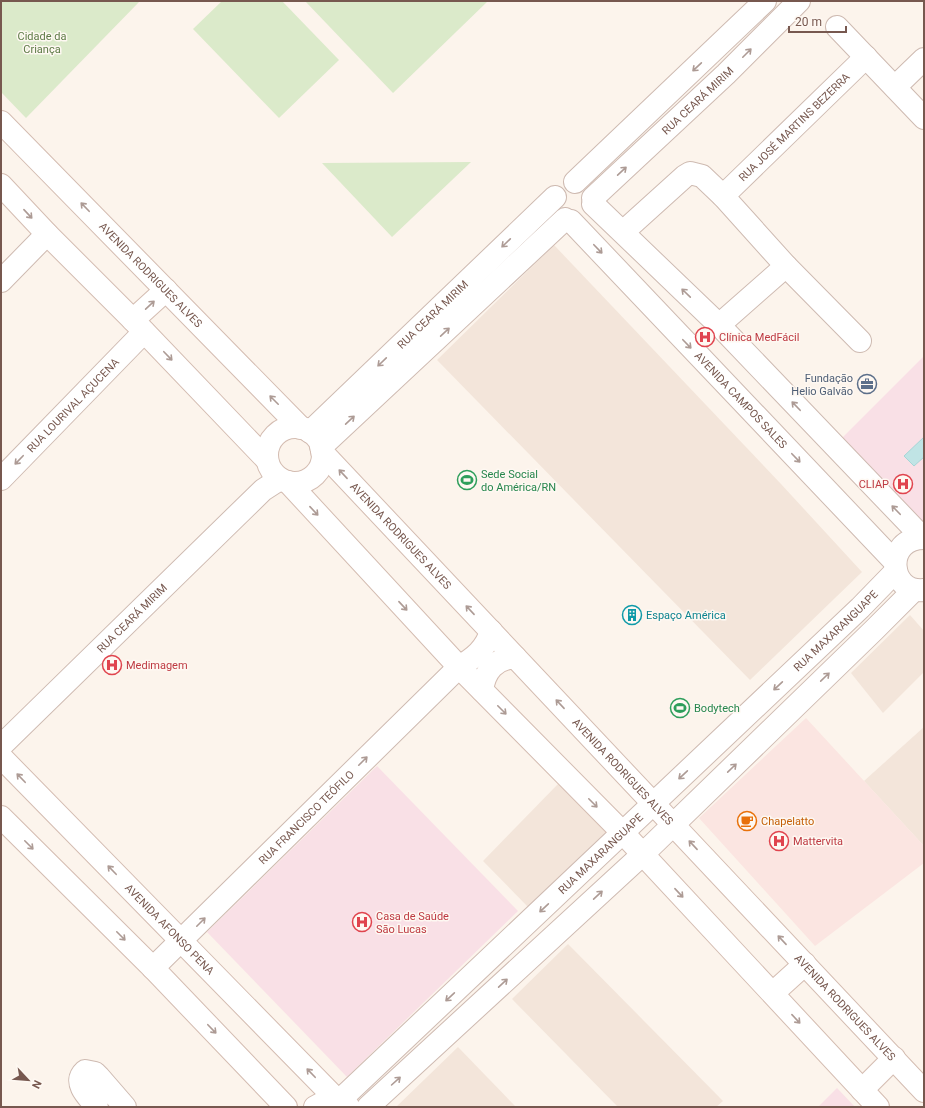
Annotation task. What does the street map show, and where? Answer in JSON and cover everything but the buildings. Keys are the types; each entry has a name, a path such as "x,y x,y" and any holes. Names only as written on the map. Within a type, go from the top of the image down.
{"street":[{"path":"575,182 765,1"},
{"name":"RUA CEARÁ MIRIM","path":"593,201 726,74 799,1"},
{"path":"837,27 924,118"},
{"name":"RUA JOSÉ MARTINS BEZERRA","path":"723,196 866,57"},
{"path":"894,87 924,60"},
{"name":"AVENIDA RODRIGUES ALVES","path":"1,122 314,440 491,631 924,1091"},
{"path":"623,232 685,176 690,173 702,176 723,196 786,266 860,341"},
{"path":"568,182 575,182 582,183 591,192 593,201 592,210 583,219 568,220 560,216 556,210 554,197 562,186 568,182"},
{"path":"1,185 47,234 139,326 274,477 624,833 878,1107"},
{"name":"RUA CEARÁ MIRIM","path":"314,440 554,197"},
{"path":"593,201 719,325 923,538"},
{"name":"RUA CEARÁ MIRIM","path":"314,440 568,220"},
{"name":"AVENIDA CAMPOS SALES","path":"568,220 895,566 900,580 908,587 921,591"},
{"path":"1,281 47,234"},
{"path":"719,325 786,266"},
{"name":"RUA LOURIVAL AÇUCENA","path":"1,479 139,326 166,290"},
{"path":"288,428 314,440 322,461 319,469 313,476 305,481 296,483 274,477 267,451 270,442 275,435 288,428"},
{"name":"RUA CEARÁ MIRIM","path":"1,746 274,477"},
{"name":"RUA MAXARANGUAPE","path":"342,1103 860,608 895,566 897,554 901,547 907,542 923,538"},
{"path":"368,1107 643,854 874,630 921,591"},
{"name":"RUA FRANCISCO TEÓFILO","path":"153,968 459,666 482,650 487,644 491,631"},
{"path":"482,690 485,678 492,667 503,660 516,657"},
{"name":"AVENIDA AFONSO PENA","path":"1,757 181,942 342,1103"},
{"path":"1,817 153,968 286,1107"},
{"path":"773,993 805,964"},
{"path":"862,1090 894,1058"},
{"path":"97,1107 81,1087 80,1078 85,1071 95,1073 125,1107"},
{"path":"315,1107 322,1102 330,1100 342,1103"}],"shaded area":[{"path":"554,245 781,484 862,572 750,680 437,360"},
{"name":"CLIAP","path":"924,356 924,527 839,441"},
{"path":"910,615 924,631 924,672 883,713 851,673"},
{"path":"806,718 924,846 924,863 815,946 699,818"},
{"path":"924,727 924,846 864,781"},
{"name":"Casa de Saúde São Lucas","path":"377,766 518,911 347,1077 207,932"},
{"path":"558,784 606,832 528,907 483,861"},
{"path":"568,944 723,1101 716,1107 618,1107 512,999"},
{"path":"458,1047 516,1107 396,1107"},
{"path":"837,1088 855,1107 818,1107"}],"green space":[{"name":"Cidade da Criança","path":"1,1 140,1 26,118 1,92"},
{"path":"222,1 282,1 339,60 279,118 193,29"},
{"path":"305,1 488,1 393,93"},
{"path":"471,162 392,237 322,163"}],"water":[{"path":"924,437 924,457 914,466 904,456"}],"place":[{"name":"Clínica MedFácil","path":"705,337"},
{"name":"Fundação Helio Galvão","path":"867,384"},
{"name":"Sede Social do América/RN","path":"467,480"},
{"name":"CLIAP","path":"903,484"},
{"name":"Espaço América","path":"632,615"},
{"name":"Medimagem","path":"112,665"},
{"name":"Bodytech","path":"680,708"},
{"name":"Chapelatto","path":"747,821"},
{"name":"Mattervita","path":"779,841"},
{"name":"Casa de Saúde São Lucas","path":"362,922"}]}
